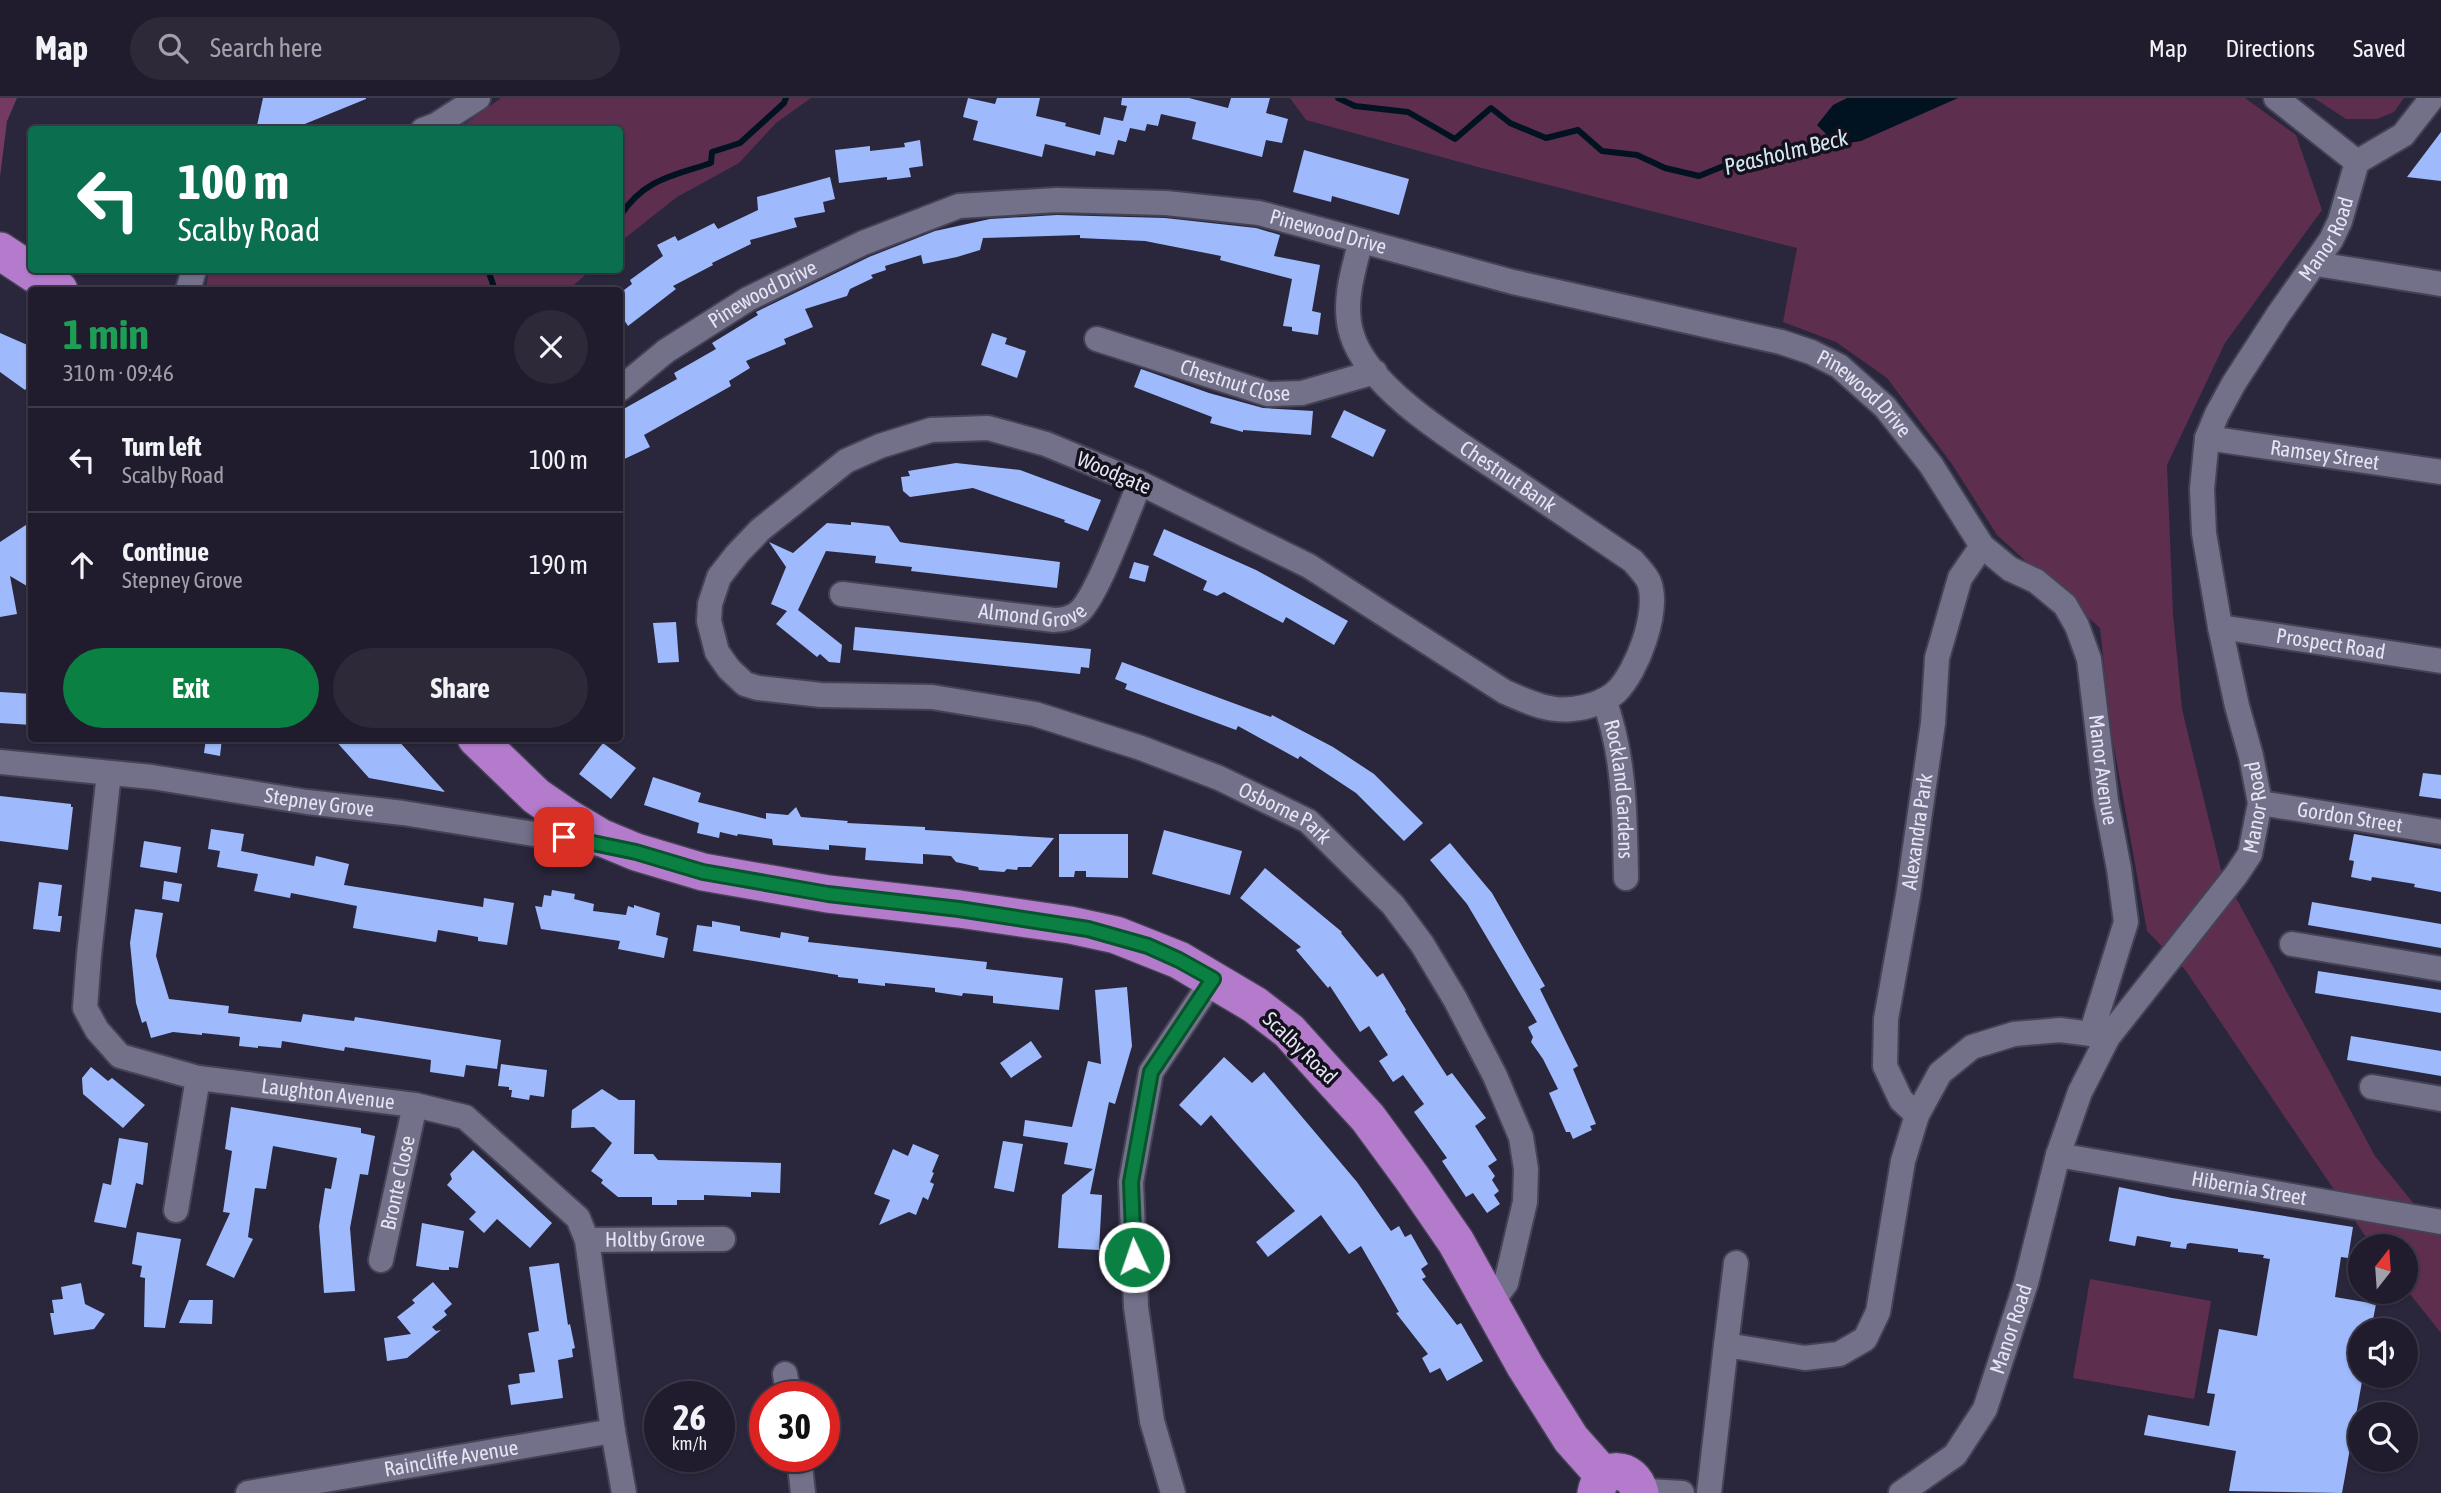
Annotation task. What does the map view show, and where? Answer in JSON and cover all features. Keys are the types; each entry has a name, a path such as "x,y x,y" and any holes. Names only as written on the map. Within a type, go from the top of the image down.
{"highway":[{"path":"0,251 28,268"},
{"name":"Scalby Road","path":"480,742 536,796 600,837 636,852 703,872 828,894 959,909 1088,929 1148,946 1179,960 1255,1005 1289,1031 1368,1118 1456,1242 1525,1366 1600,1485"},
{"path":"1600,1485 1615,1471 1627,1473 1637,1483 1640,1493"}],"street":[{"path":"433,126 478,98"},
{"path":"2276,98 2357,162 2403,135 2431,98"},
{"name":"Manor Road","path":"1900,1493 1955,1455 1985,1409 2026,1283 2059,1155 2099,1035 2182,946 2250,854 2260,803 2220,628 2204,533 2202,489 2207,438 2234,383 2278,315 2316,264 2340,221 2357,162"},
{"name":"Pinewood Drive","path":"623,387 666,352 748,299 863,243 959,206 1057,200 1166,203 1259,213 1513,282 1768,338 1811,352 1839,366 1885,407 1931,465 1982,546"},
{"name":"Chestnut Bank","path":"1361,241 1348,310 1351,333 1359,352 1375,372 1418,415 1633,561 1649,583 1649,620 1641,653 1616,693 1604,700"},
{"path":"2316,264 2441,284"},
{"name":"Chestnut Close","path":"1097,340 1268,394 1301,393 1375,372"},
{"name":"Woodgate","path":"729,669 717,652 709,621 713,590 727,564 760,530 846,461 880,446 931,430 988,428 1046,444 1140,483 1310,566 1505,692 1534,704 1558,709 1582,708 1604,700"},
{"name":"Ramsey Street","path":"2207,438 2441,472"},
{"name":"Almond Grove","path":"842,594 1054,620 1067,618 1086,604 1100,578 1140,483"},
{"name":"Manor Avenue","path":"1982,546 2010,569 2036,581 2065,605 2077,626 2089,659 2106,801 2126,922 2099,1035"},
{"name":"Alexandra Park","path":"1917,1115 1901,1100 1885,1066 1886,1019 1908,896 1933,723 1937,658 1960,578 1982,546"},
{"name":"Prospect Road","path":"2220,628 2441,661"},
{"name":"Osborne Park","path":"729,669 746,684 772,691 821,695 932,696 1035,714 1140,748 1219,778 1308,821 1393,905 1422,944 1455,999 1495,1076 1521,1137 1527,1169 1525,1202 1506,1283 1490,1303"},
{"name":"Rockland Gardens","path":"1604,700 1614,727 1618,751 1626,832 1626,878"},
{"name":"Stepney Grove","path":"0,762 152,777 307,802 564,837 636,852"},
{"name":"Laughton Avenue","path":"109,773 85,1008 97,1030 120,1055 198,1078 415,1104 465,1117 578,1219 587,1240 624,1493"},
{"name":"Gordon Street","path":"2260,803 2441,832"},
{"path":"2292,944 2441,969"},
{"path":"1173,1493 1152,1421 1148,1396 1136,1307 1131,1182 1151,1072 1213,979"},
{"path":"1726,1345 1805,1358 1839,1354 1865,1339 1878,1312 1903,1161 1917,1115 1940,1073 1972,1047 2014,1034 2060,1030 2099,1035"},
{"path":"176,1210 198,1078"},
{"path":"2372,1087 2441,1099"},
{"name":"Bronte Close","path":"381,1260 415,1104"},
{"name":"Hibernia Street","path":"2059,1155 2431,1220"},
{"name":"Holtby Grove","path":"587,1240 723,1239"},
{"path":"1709,1493 1736,1263"},
{"name":"Raincliffe Avenue","path":"248,1493 613,1431"},
{"path":"801,1472 803,1493"},
{"path":"1640,1493 1648,1490 1682,1493"}],"shaded area":[{"path":"0,98 17,98 7,121 0,177"},
{"path":"501,98 811,98 776,123 739,163 677,197 623,240 623,126 462,126"},
{"path":"1290,98 2245,98 2296,135 2322,210 2225,343 2167,465 2173,614 2182,709 2221,870 2375,1156 2441,1237 2441,1333 2418,1304 2418,1234 2364,1234 2186,971 2147,931 2111,730 2100,628 1997,535 1952,464 1887,378 1836,342 1783,322 1797,248 1306,120"},
{"path":"2314,98 2404,98 2394,112 2377,119 2346,119"},
{"path":"208,273 588,273 571,287 206,287"},
{"path":"2090,1279 2211,1301 2194,1399 2073,1378"}],"water":[{"path":"1847,98 1958,98 1861,141 1837,145 1817,125 1833,105"}],"building":[{"path":"263,98 366,98 300,126 257,126"},
{"path":"968,98 995,104 997,98 1040,98 1036,116 1100,135 1104,117 1123,121 1127,106 1121,105 1122,98 1189,98 1228,108 1231,98 1270,98 1266,113 1288,119 1282,143 1266,140 1262,157 1192,139 1196,122 1161,114 1158,126 1147,124 1145,131 1130,128 1126,142 1118,140 1114,155 1096,151 1095,156 1045,144 1042,157 973,140 978,121 963,117"},
{"path":"2441,132 2441,181 2407,177"},
{"path":"920,140 923,166 909,168 911,177 839,183 835,150 870,146 870,151 905,147 904,143"},
{"path":"1304,150 1409,179 1399,215 1332,196 1331,202 1293,192"},
{"path":"830,177 835,199 823,202 825,212 794,218 797,227 750,240 751,244 673,286 676,289 628,326 623,318 623,291 632,284 630,280 663,256 657,245 675,236 678,241 714,223 718,229 758,210 757,197"},
{"path":"1057,215 1165,218 1256,228 1280,235 1274,256 1320,265 1312,311 1321,313 1318,335 1292,331 1292,327 1283,326 1292,279 1220,260 1221,256 1145,241 1080,238 1080,235 983,238 980,250 957,257 923,264 921,255 885,266 886,270 871,275 873,278 850,289 847,296 805,309 813,327 784,339 786,344 746,361 750,368 729,381 731,386 644,435 650,447 623,460 623,409 677,379 674,373 716,349 712,343 758,315 756,312 869,257 935,231 990,219"},
{"path":"0,333 28,345 28,387 25,390 0,372"},
{"path":"992,333 1007,338 1005,344 1026,351 1017,378 981,365"},
{"path":"1141,369 1209,393 1263,408 1313,411 1311,435 1243,432 1210,423 1212,417 1134,387"},
{"path":"1344,410 1386,430 1373,457 1331,437"},
{"path":"956,463 1020,470 1101,500 1088,531 1064,522 1065,520 973,488 910,497 903,491 901,477 910,476 908,471"},
{"path":"851,522 889,526 900,542 905,543 1060,562 1057,588 911,571 912,567 875,563 876,556 826,551 798,610 842,645 840,663 829,662 820,654 817,657 776,624 787,611 771,604 786,567 769,542 793,553 827,523 851,525"},
{"path":"28,524 28,587 10,576 17,614 0,617 0,542"},
{"path":"1164,529 1256,570 1348,621 1334,645 1286,617 1283,623 1224,592 1217,596 1203,590 1207,581 1153,555"},
{"path":"1134,562 1149,566 1145,582 1129,578"},
{"path":"676,622 679,662 658,663 653,623"},
{"path":"855,627 1091,649 1089,668 1081,667 1080,674 853,650"},
{"path":"1122,662 1271,717 1272,715 1333,747 1374,774 1423,823 1404,841 1356,793 1300,756 1298,759 1238,726 1236,730 1125,689 1127,684 1115,679"},
{"path":"0,692 28,694 28,725 0,723"},
{"path":"205,742 222,742 220,756 204,753"},
{"path":"337,742 400,742 445,792 369,778"},
{"path":"603,743 636,768 611,799 579,774"},
{"path":"2423,773 2441,775 2441,799 2419,796"},
{"path":"653,777 701,793 698,802 766,819 766,813 788,815 796,807 801,817 848,821 847,823 1054,838 1031,867 1007,869 1004,872 979,870 978,867 956,862 951,856 923,854 923,864 865,860 866,848 829,845 829,850 773,845 772,839 720,832 719,838 697,833 699,823 644,805"},
{"path":"0,796 71,804 73,807 68,850 0,841"},
{"path":"211,829 244,834 241,851 314,866 316,856 349,864 344,885 483,907 484,898 514,903 507,945 478,941 478,937 438,930 436,942 353,928 357,906 291,893 290,898 254,891 258,874 217,867 220,851 208,849"},
{"path":"1164,830 1242,851 1230,895 1152,874"},
{"path":"1059,834 1128,834 1128,878 1086,877 1086,871 1075,871 1074,877 1059,877"},
{"path":"2354,834 2441,849 2441,892 2414,887 2415,884 2372,877 2371,881 2351,877 2354,861 2349,860"},
{"path":"144,841 181,847 177,873 140,867"},
{"path":"1450,843 1492,893 1545,986 1540,989 1578,1066 1573,1069 1596,1124 1590,1126 1592,1130 1573,1139 1570,1132 1566,1132 1549,1093 1558,1089 1531,1042 1533,1037 1528,1027 1537,1022 1467,904 1430,860"},
{"path":"1265,868 1342,932 1377,977 1383,973 1447,1076 1452,1073 1486,1118 1475,1126 1497,1160 1488,1166 1495,1176 1492,1180 1499,1191 1494,1195 1500,1204 1487,1213 1473,1193 1466,1197 1442,1161 1447,1158 1414,1112 1424,1104 1403,1075 1393,1082 1379,1061 1388,1055 1369,1026 1360,1032 1330,986 1328,988 1296,950 1301,947 1240,898"},
{"path":"164,881 182,884 179,902 162,899"},
{"path":"39,882 62,885 58,916 62,916 60,932 33,929"},
{"path":"552,890 575,894 574,899 594,904 593,911 626,915 628,906 634,908 634,905 660,913 656,935 668,938 664,958 618,949 620,941 541,929 535,906 542,907 544,895 551,896"},
{"path":"2312,902 2441,924 2441,948 2308,925"},
{"path":"135,909 163,913 156,956 169,999 229,1006 228,1013 301,1022 303,1014 354,1021 355,1017 501,1040 497,1069 466,1065 464,1077 430,1072 431,1060 345,1047 344,1051 282,1041 281,1048 258,1048 239,1046 240,1037 202,1033 173,1032 151,1038 146,1021 142,1023 136,1003 130,943"},
{"path":"712,921 740,926 740,931 780,938 781,932 809,937 808,942 987,962 986,969 1063,978 1059,1010 993,1003 993,996 963,993 962,996 935,992 935,988 858,983 858,979 838,975 693,951 697,925 712,927"},
{"path":"2318,971 2441,990 2441,1013 2315,993"},
{"path":"1127,987 1132,1046 1115,1104 1109,1102 1090,1194 1102,1195 1099,1250 1058,1248 1062,1195 1093,1169 1064,1164 1068,1143 1023,1136 1025,1120 1072,1127 1088,1061 1101,1064 1095,990"},
{"path":"2351,1036 2441,1051 2441,1076 2347,1060"},
{"path":"1031,1041 1042,1057 1011,1078 1000,1063"},
{"path":"1224,1057 1252,1083 1264,1072 1357,1182 1391,1231 1399,1226 1405,1237 1411,1234 1428,1264 1421,1269 1426,1277 1422,1279 1457,1325 1461,1323 1483,1361 1447,1381 1440,1368 1430,1373 1422,1358 1428,1354 1396,1313 1399,1312 1361,1246 1349,1254 1321,1215 1268,1257 1256,1242 1295,1211 1211,1115 1201,1126 1179,1105"},
{"path":"501,1064 547,1070 544,1097 530,1095 529,1100 511,1097 512,1090 509,1090 509,1087 498,1086"},
{"path":"91,1067 108,1081 112,1078 145,1105 123,1128 83,1094 82,1078"},
{"path":"602,1089 619,1100 635,1100 634,1154 653,1154 658,1160 781,1163 780,1193 751,1192 751,1197 704,1195 704,1200 677,1200 677,1205 652,1205 652,1197 618,1197 591,1171 612,1143 594,1127 571,1128 572,1110"},
{"path":"231,1107 361,1128 361,1133 375,1136 368,1175 360,1174 350,1228 355,1291 324,1293 319,1226 325,1188 331,1189 337,1158 273,1146 266,1189 255,1188 248,1237 253,1239 234,1278 206,1265 230,1213 223,1212 232,1151 225,1149"},
{"path":"119,1138 148,1143 143,1185 136,1183 126,1228 94,1222 103,1183 111,1185"},
{"path":"1003,1141 1023,1144 1014,1192 994,1188"},
{"path":"913,1144 939,1155 932,1172 934,1173 930,1182 934,1184 928,1200 923,1197 916,1215 909,1212 879,1225 890,1200 874,1194 893,1149 908,1156"},
{"path":"473,1150 552,1223 530,1248 497,1219 484,1233 469,1219 476,1212 447,1185 452,1179 450,1174"},
{"path":"2119,1187 2353,1227 2352,1234 2348,1234 2348,1258 2341,1257 2335,1297 2348,1299 2348,1304 2376,1304 2373,1318 2348,1318 2348,1388 2361,1388 2358,1402 2348,1402 2348,1460 2342,1493 2229,1491 2236,1451 2144,1435 2148,1415 2209,1426 2215,1394 2207,1393 2219,1329 2257,1336 2270,1259 2263,1258 2264,1255 2238,1252 2238,1249 2190,1243 2186,1249 2170,1247 2171,1242 2137,1236 2135,1246 2109,1241"},
{"path":"422,1223 464,1231 458,1268 449,1267 449,1270 442,1270 416,1266"},
{"path":"137,1232 181,1239 165,1328 144,1327 145,1278 140,1277 142,1266 132,1264"},
{"path":"559,1263 568,1325 570,1324 575,1348 572,1349 573,1357 558,1360 563,1398 511,1405 508,1385 520,1383 519,1374 535,1372 528,1333 539,1331 529,1267"},
{"path":"433,1282 452,1304 444,1311 447,1315 432,1327 436,1331 441,1330 407,1358 387,1361 384,1338 411,1334 397,1317 415,1303 412,1300"},
{"path":"81,1283 85,1304 105,1314 94,1329 54,1335 50,1313 54,1313 52,1300 63,1299 61,1287"},
{"path":"189,1300 213,1300 212,1324 179,1323"}],"waterway":[{"name":"Peasholm Beck","path":"623,212 649,186 711,163 712,152 740,143 784,103 786,98"},
{"name":"Peasholm Beck","path":"1338,98 1355,106 1408,112 1455,139 1491,108 1510,123 1546,138 1578,130 1602,151 1637,155 1665,168 1699,176 1741,159 1785,157 1844,141"},
{"name":"Peasholm Beck","path":"489,273 494,287"}],"route":[{"path":"564,837 636,852 703,872 882,902 959,909 1070,925 1116,935 1179,960 1213,979 1151,1072 1131,1182 1134,1257"}]}
